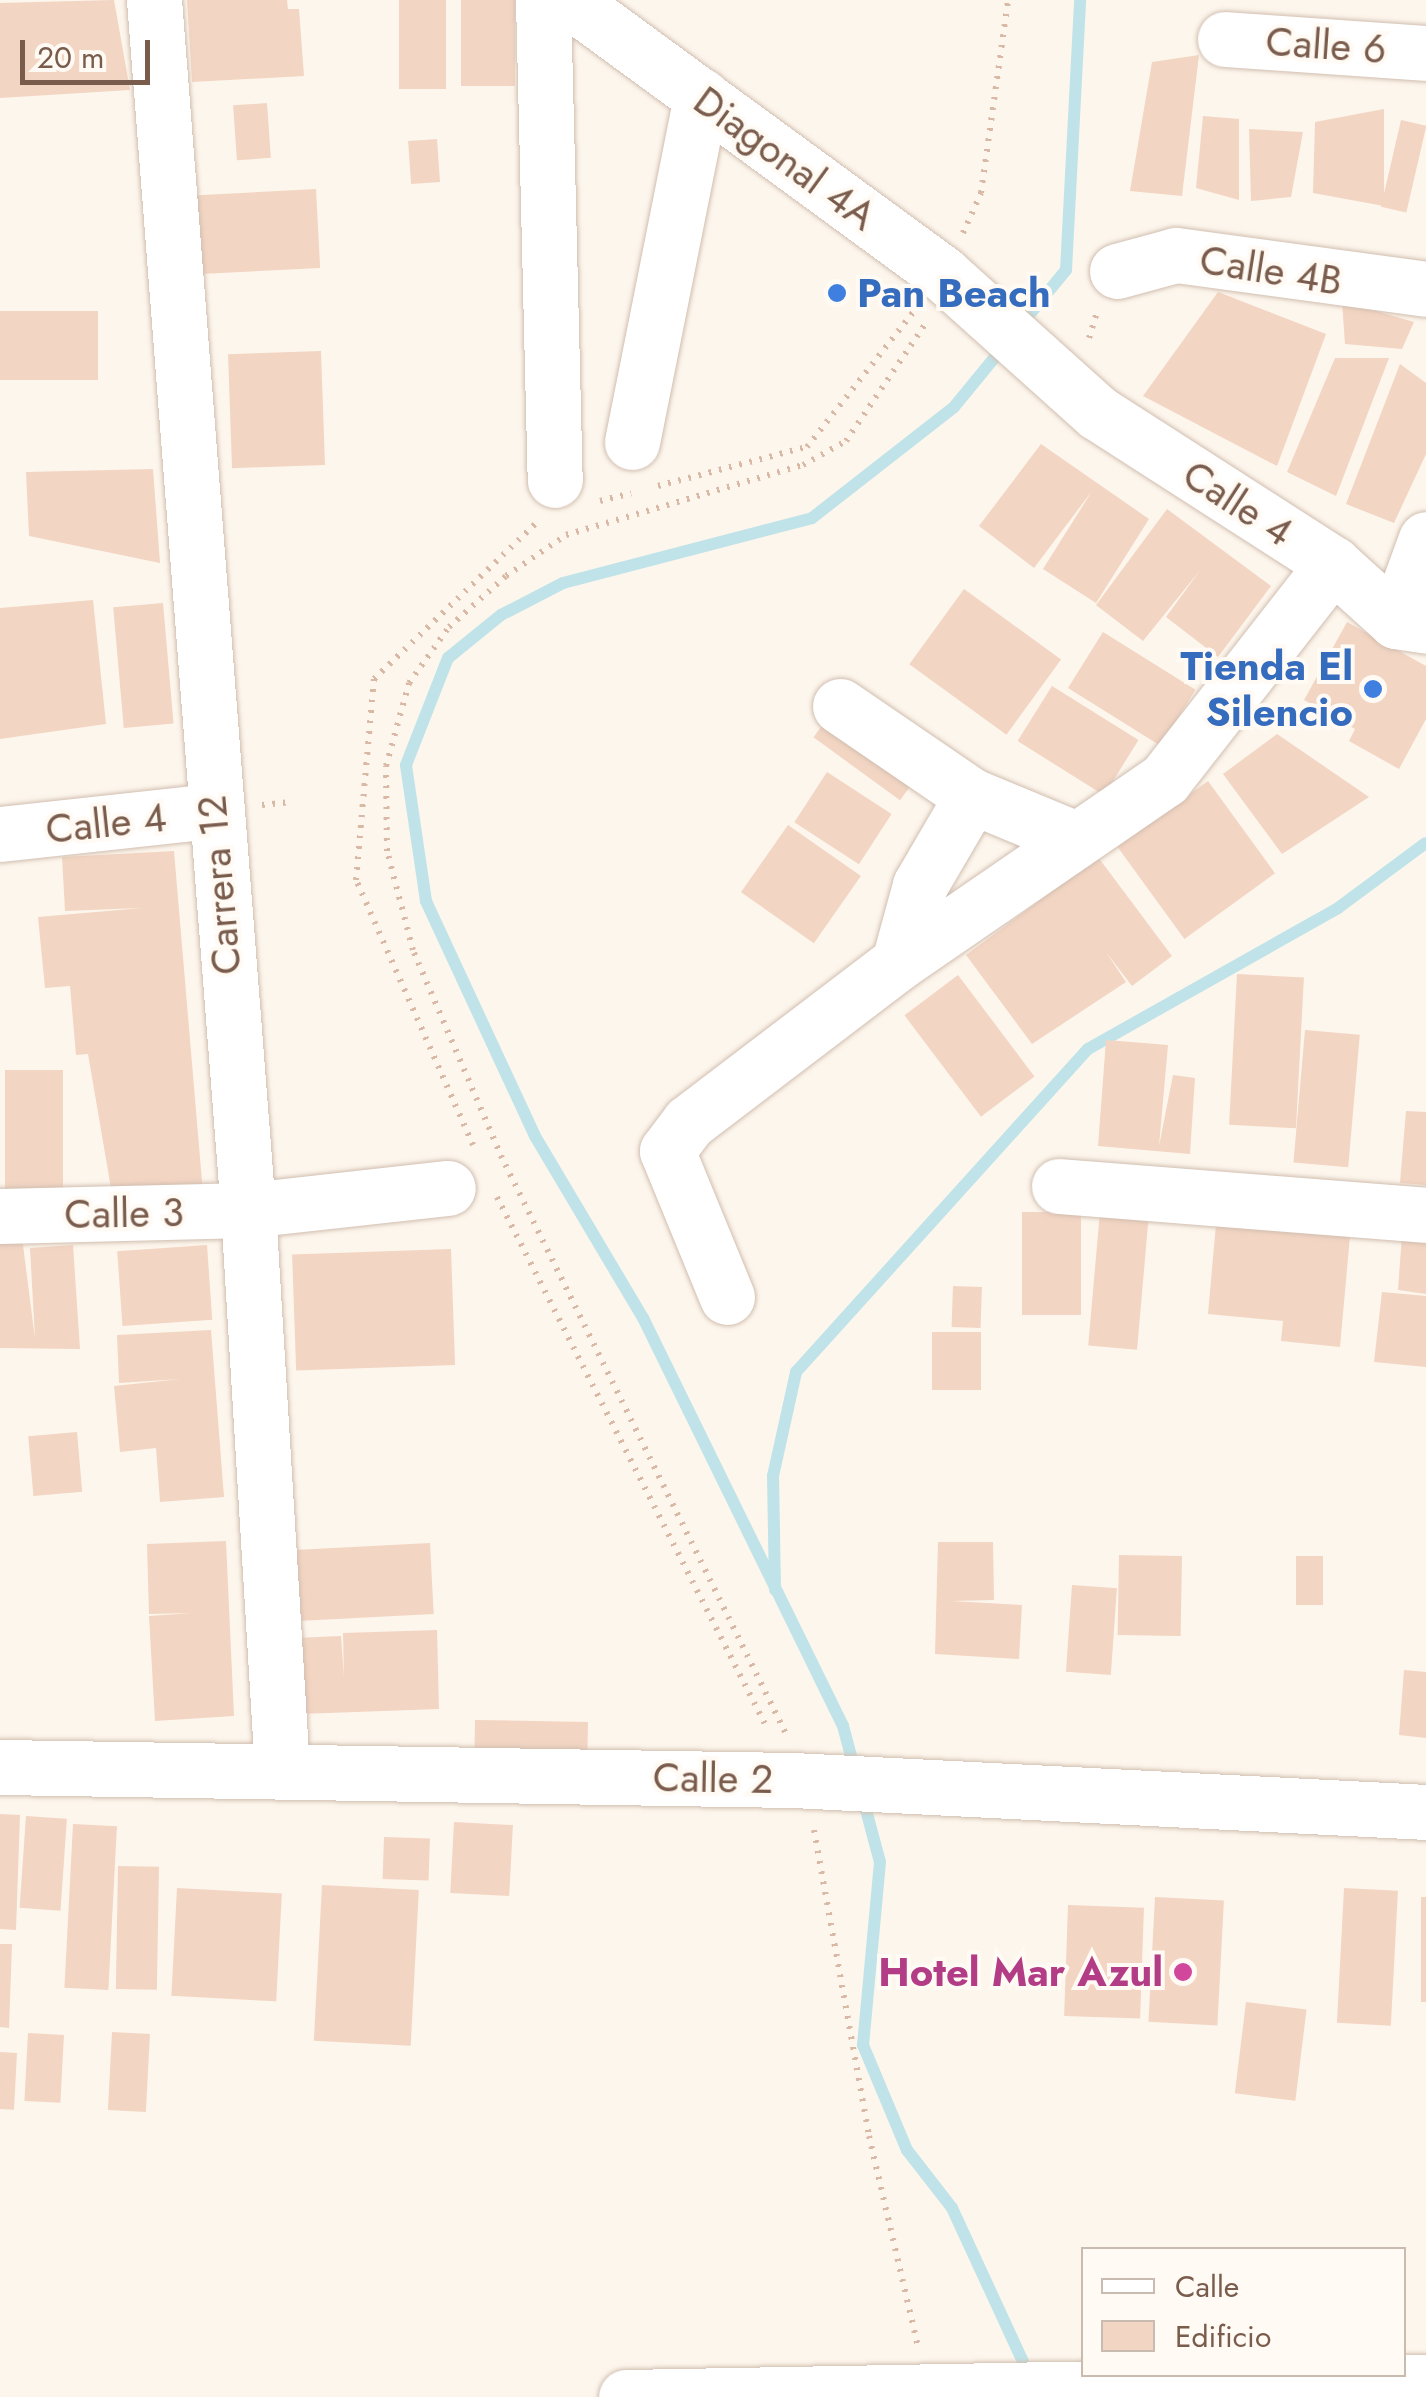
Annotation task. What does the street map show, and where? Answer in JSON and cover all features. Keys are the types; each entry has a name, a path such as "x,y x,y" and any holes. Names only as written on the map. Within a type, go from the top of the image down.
{"street":[{"name":"Carrera 12","path":"154,0 212,811 248,1210 282,1770"},
{"path":"543,0 560,501"},
{"name":"Diagonal 4A","path":"570,0 943,274 995,321"},
{"name":"Calle 6","path":"1225,39 1426,53"},
{"path":"632,442 700,96"},
{"name":"Calle 4B","path":"1117,271 1176,255 1426,288"},
{"name":"Calle 4","path":"995,321 1060,382 1334,564 1411,624"},
{"path":"1411,624 1426,540"},
{"path":"726,1297 667,1151 689,1122 899,962 1165,779 1334,564"},
{"path":"840,706 972,796 1076,839"},
{"path":"899,962 920,885 972,796"},
{"name":"Calle 4","path":"0,834 212,811"},
{"name":"Calle 3","path":"0,1216 248,1210 472,1177"},
{"path":"1059,1186 1426,1215"},
{"name":"Calle 2","path":"0,1767 810,1782 1426,1812"},
{"path":"626,2397 980,2395 1150,2387 1426,2382"}],"path":[{"path":"810,1782 472,1177 356,880 374,679 560,501 806,448 943,274 982,194 1008,0"},
{"path":"1060,382 1117,271"}],"building":[{"path":"114,0 130,90 0,98 0,3"},
{"path":"187,0 287,0 288,9 299,9 304,76 192,82"},
{"path":"399,0 446,0 446,89 399,89"},
{"path":"461,0 515,0 515,86 461,86"},
{"path":"1199,55 1182,196 1130,191 1152,62"},
{"path":"267,103 271,158 237,160 233,105"},
{"path":"1384,109 1384,206 1313,193 1315,122"},
{"path":"1203,116 1239,119 1239,200 1196,188"},
{"path":"1401,120 1426,126 1406,213 1381,207"},
{"path":"1249,129 1303,132 1291,197 1251,201"},
{"path":"437,139 440,182 411,184 408,141"},
{"path":"316,189 320,268 201,274 197,195"},
{"path":"1218,292 1326,334 1277,466 1143,396"},
{"path":"1342,301 1414,322 1402,349 1345,344"},
{"path":"0,311 98,311 98,380 0,380"},
{"path":"321,351 325,465 232,468 228,354"},
{"path":"1335,358 1389,358 1336,496 1287,472"},
{"path":"1400,364 1426,383 1426,454 1394,523 1346,504"},
{"path":"1041,444 1149,519 1096,603 1043,569 1092,491 1034,568 979,526"},
{"path":"153,469 160,563 29,536 26,472"},
{"path":"1167,509 1271,586 1218,657 1166,617 1201,569 1143,641 1096,605"},
{"path":"964,589 1061,660 1006,735 909,664"},
{"path":"93,600 106,724 0,739 0,608"},
{"path":"163,603 174,724 124,728 113,607"},
{"path":"1347,622 1426,666 1426,719 1399,769 1349,741 1355,729 1304,700"},
{"path":"1103,632 1195,690 1160,746 1068,688"},
{"path":"1052,686 1139,740 1104,795 1018,741"},
{"path":"837,705 924,768 900,800 813,737"},
{"path":"1277,734 1369,797 1282,854 1223,774"},
{"path":"827,772 892,814 859,864 794,822"},
{"path":"1208,781 1275,873 1184,939 1117,847"},
{"path":"788,825 861,876 814,943 741,892"},
{"path":"174,851 203,1193 113,1200 88,1054 76,1055 70,986 45,988 38,917 142,908 65,911 62,857"},
{"path":"1098,857 1172,956 1132,986 1106,952 1126,982 1032,1044 966,955"},
{"path":"1237,974 1304,978 1296,1128 1229,1125"},
{"path":"958,975 1034,1076 981,1117 904,1015"},
{"path":"1305,1030 1360,1035 1348,1167 1293,1162"},
{"path":"1106,1040 1168,1045 1159,1146 1173,1075 1195,1078 1190,1154 1098,1146"},
{"path":"5,1070 63,1070 63,1193 5,1193"},
{"path":"1406,1111 1426,1112 1426,1185 1400,1183"},
{"path":"1100,1211 1149,1215 1137,1350 1088,1345"},
{"path":"1022,1212 1081,1212 1081,1315 1022,1315"},
{"path":"1216,1224 1350,1236 1340,1347 1281,1341 1283,1321 1208,1314"},
{"path":"1402,1235 1426,1237 1426,1294 1398,1290"},
{"path":"22,1237 35,1339 30,1248 73,1245 80,1349 0,1348 0,1240"},
{"path":"207,1245 212,1320 122,1326 117,1251"},
{"path":"451,1249 455,1365 296,1370 292,1255"},
{"path":"953,1286 982,1287 981,1328 952,1327"},
{"path":"1382,1292 1426,1296 1426,1367 1374,1362"},
{"path":"211,1330 224,1497 160,1502 156,1448 120,1452 114,1386 181,1379 119,1383 117,1335"},
{"path":"932,1332 981,1332 981,1390 932,1390"},
{"path":"77,1432 82,1492 33,1496 28,1436"},
{"path":"226,1541 234,1716 155,1721 149,1616 192,1613 149,1614 147,1544"},
{"path":"938,1542 993,1542 994,1600 951,1601 1022,1605 1019,1659 935,1654"},
{"path":"430,1543 434,1614 298,1621 294,1550"},
{"path":"1119,1555 1182,1556 1181,1636 1118,1635"},
{"path":"1296,1556 1323,1556 1323,1605 1296,1605"},
{"path":"1072,1585 1117,1588 1111,1675 1066,1672"},
{"path":"437,1630 439,1709 300,1714 295,1638 341,1636 344,1677 343,1633"},
{"path":"1404,1670 1426,1672 1426,1738 1399,1735"},
{"path":"475,1720 588,1722 587,1753 474,1751"},
{"path":"0,1814 20,1815 16,1930 0,1929"},
{"path":"26,1816 67,1819 60,1911 20,1908"},
{"path":"454,1822 513,1825 509,1896 450,1893"},
{"path":"73,1824 117,1826 108,1990 64,1988"},
{"path":"384,1837 430,1839 429,1881 383,1879"},
{"path":"118,1866 159,1867 157,1990 116,1989"},
{"path":"322,1885 419,1890 411,2046 314,2041"},
{"path":"177,1888 282,1893 276,2001 171,1996"},
{"path":"1344,1888 1398,1891 1391,2026 1337,2023"},
{"path":"1155,1897 1224,1901 1217,2025 1148,2022"},
{"path":"1421,1897 1426,1897 1426,2002 1421,2002"},
{"path":"1068,1905 1144,1908 1140,2019 1064,2016"},
{"path":"0,1944 12,1944 9,2028 0,2027"},
{"path":"1246,2002 1307,2009 1295,2101 1235,2093"},
{"path":"112,2032 150,2034 146,2112 108,2110"},
{"path":"28,2033 64,2035 60,2103 24,2101"},
{"path":"0,2052 17,2053 14,2110 0,2109"}],"waterway":[{"path":"1020,326 1066,270 1080,0"},
{"path":"855,1771 843,1726 643,1318 535,1136 426,901 406,765 448,658 501,615 563,583 812,518 954,407 1005,345"},
{"path":"775,1590 773,1476 796,1372 1088,1049 1338,908 1426,843"},
{"path":"862,1795 880,1862 863,2045 907,2150 952,2208 1029,2375"}],"place":[{"name":"Pan Beach","path":"837,293"},
{"name":"Tienda El Silencio","path":"1373,689"},
{"name":"Hotel Mar Azul","path":"1183,1972"}]}
